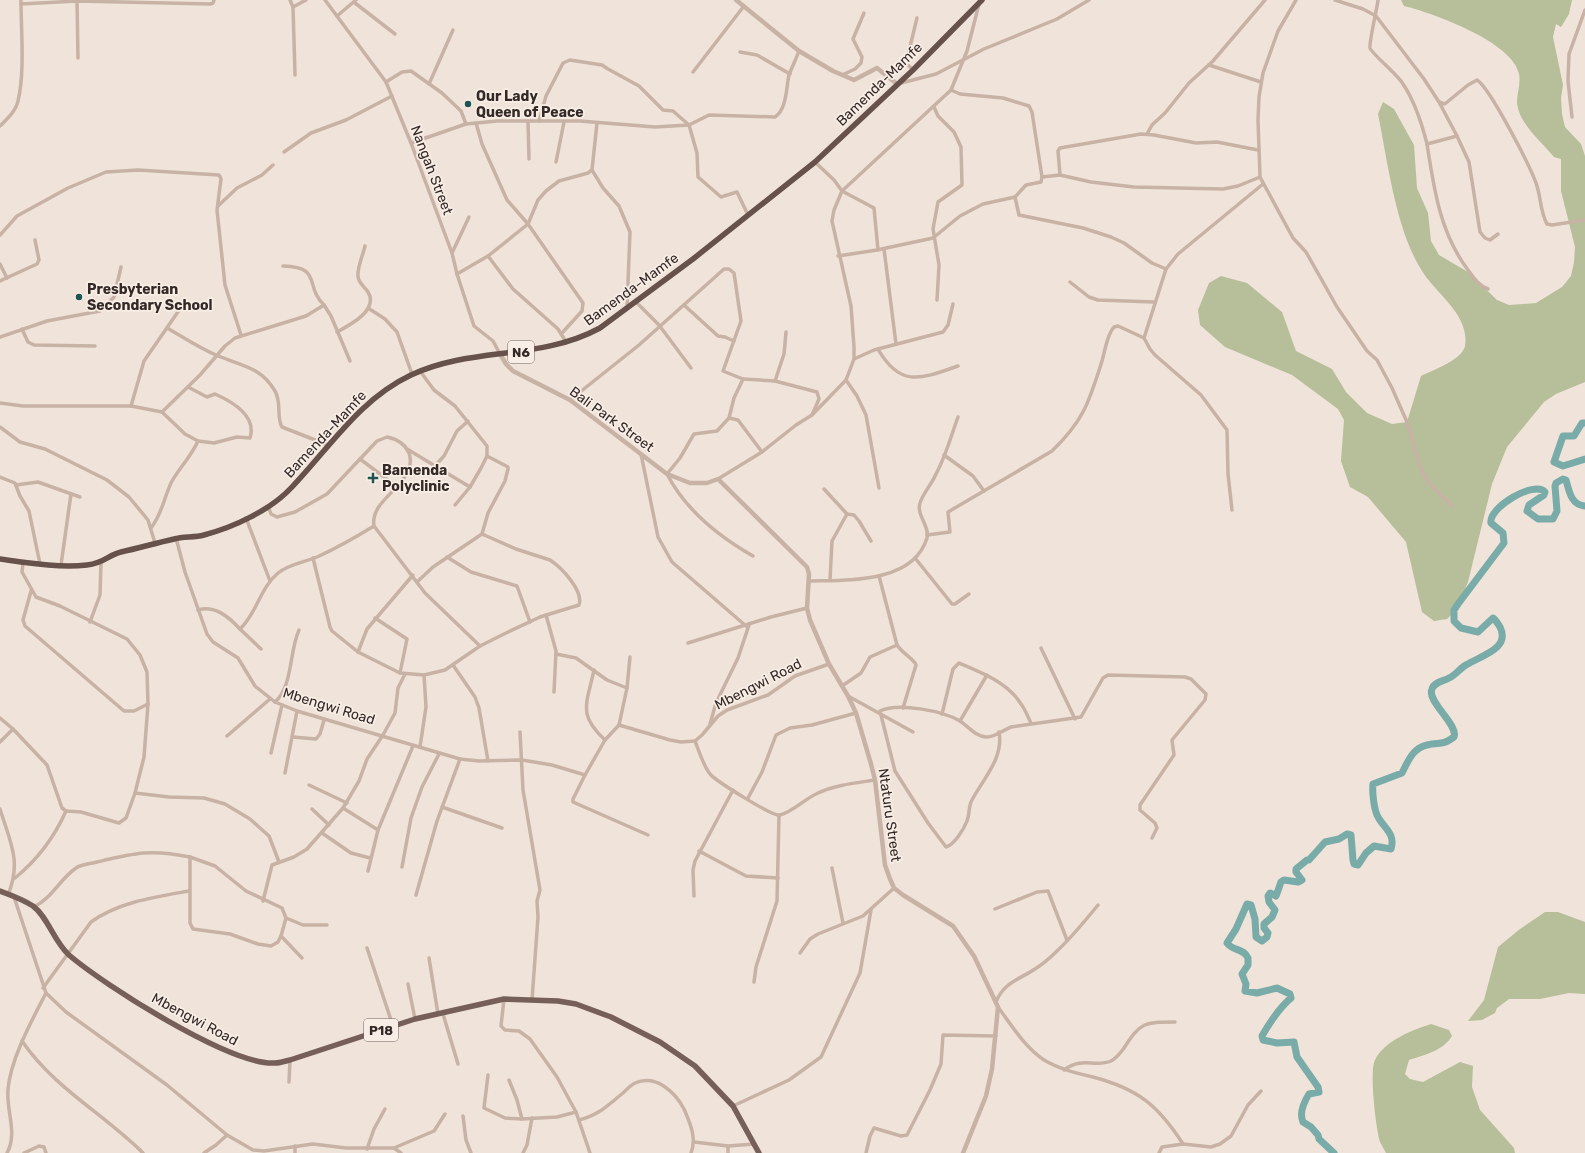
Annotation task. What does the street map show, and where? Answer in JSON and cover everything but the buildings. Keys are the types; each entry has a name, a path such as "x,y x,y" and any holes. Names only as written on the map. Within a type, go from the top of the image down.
{"highway":[{"name":"Bamenda-Mamfe","path":"0,559 23,563 61,565 101,563 119,552 176,538 203,535 246,518 268,506 292,488 328,445 376,397 394,383 412,374 451,360 528,352 584,337 600,328 627,309 815,162 913,70 981,1"}],"main road":[{"name":"Mbengwi Road","path":"0,891 34,907 68,955 119,991 223,1050 246,1058 274,1063 290,1060 415,1019 504,999 558,1001 576,1004 611,1017 660,1042 695,1066 733,1106 760,1153"}],"street":[{"path":"0,126 11,114 18,102 22,55 21,2 77,1 210,4 213,3 214,0"},
{"path":"290,0 294,7 296,75"},
{"path":"294,7 306,0"},
{"name":"Nangah Street","path":"325,0 386,82 411,143 452,253 457,274 474,326 494,340 500,354"},
{"path":"736,0 799,51 842,75 857,80 877,68 897,84 936,74 1057,19 1089,0"},
{"path":"1147,134 1149,128 1162,116 1189,83 1208,65 1265,0"},
{"path":"1296,0 1278,31 1265,66 1261,82 1259,97 1258,150 1260,177 1289,233 1310,258 1337,307 1367,351 1377,360 1392,388 1407,422 1422,469 1432,487 1452,506"},
{"path":"1335,0 1363,9 1376,16 1403,49 1439,102 1469,162 1480,232 1485,238 1490,240 1498,234"},
{"path":"1378,0 1370,48 1403,84 1423,129 1438,209 1450,242 1471,273 1481,285 1488,289"},
{"path":"77,1 78,58"},
{"path":"337,16 355,1 395,34"},
{"path":"718,479 762,452 796,425 812,415 846,380 854,359 851,306 838,256 832,221 834,210 842,191 951,90 964,60 981,1"},
{"path":"693,72 744,6"},
{"path":"1572,116 1568,81 1569,54 1585,10"},
{"path":"842,75 855,69 861,63 862,57 853,39 864,13"},
{"path":"913,70 907,64 907,59 917,18"},
{"path":"429,84 454,30"},
{"path":"411,143 466,124 476,123 580,121 656,127 689,125 709,115 775,117 779,113 785,100 790,74 799,51"},
{"path":"740,52 757,55 790,74"},
{"path":"538,121 543,103 563,63 570,60 602,65 639,86 663,110 673,111 689,125 697,153 698,177 721,197 737,192 748,215"},
{"path":"1208,65 1261,82"},
{"path":"386,82 407,70 411,71 442,93 461,111 466,124"},
{"path":"1439,102 1444,104 1446,103 1472,82 1477,80 1481,83 1505,122 1536,182 1547,224 1552,225 1585,220"},
{"path":"838,256 884,249 933,238 960,216 983,204 1015,197 1026,185 1041,182 1042,177 1032,112 1029,106 1003,98 960,94 951,90"},
{"path":"284,152 311,133 346,120 392,96"},
{"path":"934,107 938,116 954,132 961,147 963,183 960,187 938,202 933,223 933,238 939,265 937,300"},
{"path":"528,121 529,159"},
{"path":"556,162 564,122"},
{"path":"476,123 482,144 507,200 528,224 583,303 582,311 562,333"},
{"path":"598,123 592,170 603,188 619,206 630,232 627,309"},
{"path":"1060,175 1058,151 1060,148 1147,134 1196,143 1217,142 1258,150"},
{"path":"1427,144 1456,136"},
{"path":"815,162 834,180 842,191 874,208 878,250"},
{"path":"218,206 237,188 262,175 273,166"},
{"path":"0,235 17,216 68,188 106,172 138,170 219,175 221,179 218,206 224,286 241,335"},
{"path":"457,274 488,256 528,224 538,200 546,191 560,182 588,173 592,170"},
{"path":"1042,177 1060,175 1091,182 1134,187 1223,189 1234,187 1260,177"},
{"path":"1144,338 1154,302 1166,269 1178,254 1263,184"},
{"path":"1015,197 1017,210 1020,216 1083,228 1111,237 1124,244 1152,264 1166,269"},
{"path":"452,253 470,217"},
{"path":"0,281 37,264 39,260 35,240"},
{"path":"337,332 358,319 368,308 370,297 357,275 365,246"},
{"path":"884,249 896,344"},
{"path":"488,256 512,289 562,333 566,343"},
{"path":"0,264 7,278"},
{"path":"284,266 296,266 308,272 311,277 315,295 331,316 350,362"},
{"path":"0,337 47,322 100,311 114,296 121,267"},
{"path":"570,400 639,345 659,325 724,269 732,270 734,273 741,317 740,326 723,371 743,379 775,381 817,392 819,399 812,415"},
{"path":"1070,282 1089,297 1098,300 1154,302"},
{"path":"636,302 659,325 691,368"},
{"path":"854,359 878,349 946,330 953,304"},
{"path":"162,412 188,387 225,346 241,335 306,316 324,305"},
{"path":"684,305 718,336 734,342"},
{"path":"131,406 144,361 182,306"},
{"path":"368,308 385,319 397,332 412,374"},
{"path":"927,535 950,532 948,512 1052,451 1076,426 1087,407 1114,327 1118,326 1144,338 1155,355 1201,395 1226,430 1228,474 1232,510"},
{"path":"168,328 217,355 250,367 269,382 276,392 280,401 280,422 282,427 328,445"},
{"path":"22,330 28,342 34,345 95,346"},
{"path":"775,381 784,354 786,332"},
{"path":"878,349 891,368 901,375 910,377 926,376 958,366"},
{"name":"Bali Park Street","path":"500,354 506,364 513,371 570,400 667,474 690,483 707,482 718,479"},
{"path":"420,371 434,390 453,403 486,443 487,456 470,487 456,505"},
{"path":"743,379 734,398 729,418 717,431 694,434 680,458 667,474 680,496 713,530 726,540 753,556"},
{"path":"846,380 857,396 866,415 879,488"},
{"path":"0,403 23,406 131,406 162,412 185,434 198,441 214,442 237,437 248,439 251,436 250,424 246,414 239,407 216,394 207,397 188,387"},
{"path":"809,581 879,576 902,568 914,558 923,546 927,535 926,524 919,509 920,503 937,474 958,417"},
{"path":"729,418 738,420 762,452"},
{"path":"436,466 444,456 457,431 468,421"},
{"path":"0,427 20,442 45,449 107,480 129,497 148,520 155,543"},
{"path":"268,506 271,514 277,517 300,509 326,494 377,441 383,438 394,438 407,449 470,487"},
{"path":"151,528 159,515 170,485 191,456 198,441"},
{"path":"407,449 410,457 410,465 406,476 377,508 374,516 374,526 433,602 480,646"},
{"path":"641,454 658,537 665,552 672,562 748,625"},
{"path":"944,455 973,476 984,491"},
{"path":"417,582 447,557 465,547 482,534 488,513 505,481 508,469 508,467 487,456"},
{"path":"360,459 396,486"},
{"path":"0,477 15,483 16,486 38,482 80,497"},
{"name":"Ntaturu Street","path":"718,479 807,567 809,581 807,608 829,664 856,713 875,780 885,865 894,888"},
{"path":"15,483 20,496 29,511 40,564"},
{"path":"824,488 847,514 854,515 871,541"},
{"path":"61,565 71,494"},
{"path":"830,580 832,541 847,514"},
{"path":"246,518 270,581"},
{"path":"240,629 249,618 270,581 286,568 337,548 374,526"},
{"path":"314,558 330,627 335,635 358,652 400,673 424,676 437,673 453,665 480,646 530,622 546,615 578,606 580,603 578,592 567,574 558,564 516,549 482,534"},
{"name":"Mbengwi Road","path":"176,538 207,634 214,642 238,658 255,686 275,702 324,720 460,759 488,761 522,760 552,765 585,775"},
{"path":"447,557 471,572 517,586 530,622"},
{"path":"914,558 952,604 955,604 969,594"},
{"path":"0,718 13,729 47,765 62,808 66,811 80,812 119,823 126,818 135,793 144,757 148,704 147,672 140,655 127,639 60,606 39,599 31,591 22,572 23,563"},
{"path":"90,622 101,589 101,563"},
{"path":"358,652 364,634 375,618 412,575"},
{"path":"879,576 897,645 904,654 914,660 916,665 903,708"},
{"path":"31,591 22,620 25,626 39,636 124,711 134,711 148,704"},
{"path":"198,610 205,608 212,609 228,618 261,649"},
{"path":"688,643 771,617 807,608"},
{"path":"546,615 551,628 556,654 554,692"},
{"path":"375,618 407,639 400,673"},
{"path":"710,725 716,703 738,658 748,625"},
{"path":"275,702 282,695 286,686 292,652 299,630"},
{"path":"842,686 861,673 870,657 897,645"},
{"path":"1041,648 1076,719"},
{"path":"556,654 576,658 610,682 627,688"},
{"path":"630,657 627,688 618,726 606,740 585,775 573,799 573,802 648,835"},
{"path":"942,714 954,666 959,663 987,675 1016,697 1022,704 1031,723"},
{"name":"Mbengwi Road","path":"695,741 727,710 768,695 795,676 829,664"},
{"path":"453,665 476,697 488,761"},
{"path":"594,670 586,707 587,718 594,730 606,740"},
{"path":"263,901 271,866 301,853 312,844 347,803 359,781 367,759 383,736 395,713 398,688 405,674"},
{"path":"960,720 987,675"},
{"path":"880,713 882,710 903,708 919,709 942,714 960,720 980,736 989,737 1004,729 1031,723 1076,719 1081,717 1103,678 1108,675 1185,677 1191,679 1206,694 1205,700 1172,740 1174,755 1140,805 1140,810 1155,823 1156,828 1152,838"},
{"path":"420,748 426,707 424,676"},
{"path":"848,696 913,732"},
{"path":"227,736 270,699"},
{"path":"271,753 282,705"},
{"path":"285,773 297,711"},
{"path":"748,798 762,772 776,735 790,728 812,725 856,713"},
{"path":"880,713 895,771 928,823 946,847 950,845 965,825 971,802 995,761 1000,743 999,732"},
{"path":"293,737 316,739 320,734 324,720"},
{"path":"618,726 670,740 681,742 695,741 710,774 766,811 780,815 818,793 842,785 875,780"},
{"path":"0,742 13,729"},
{"path":"520,732 525,805 540,890 537,901 538,917 532,1000"},
{"path":"368,871 378,830 413,746"},
{"path":"402,867 411,818 422,787 439,754"},
{"path":"416,895 429,845 460,759"},
{"path":"309,785 347,803"},
{"path":"694,896 693,870 699,851 733,790"},
{"path":"135,793 169,797 204,798 225,804 250,818 269,836 279,862"},
{"path":"442,807 502,828"},
{"path":"343,808 378,830"},
{"path":"0,809 14,854 15,878 11,896 46,993 66,1012 167,1085 227,1135 253,1150 274,1151 295,1146 313,1144 367,1149 394,1148 434,1131 445,1114"},
{"path":"312,809 329,825"},
{"path":"15,878 37,857 52,838 66,811"},
{"path":"754,982 756,967 777,901 780,815"},
{"path":"322,833 351,853 370,858"},
{"path":"699,851 746,876 778,878"},
{"path":"34,907 44,901 73,870 82,865 123,855 166,852 190,857 215,866 246,891 263,901 282,908 286,918 281,936 275,945 267,947 230,934 193,929 190,923 190,857"},
{"path":"832,868 843,923"},
{"path":"800,953 810,939 843,923 863,916 872,910 894,888 953,926 974,956 997,1004 1029,1047 1044,1060 1064,1070 1122,1086 1137,1094 1149,1102 1165,1118 1183,1144"},
{"path":"44,988 91,922 115,909 152,898 189,891"},
{"path":"995,909 1037,892 1048,891 1067,940"},
{"path":"963,1153 986,1096 992,1069 996,1036 997,1004 1000,992 1009,983 1019,976 1035,969 1056,952 1098,905"},
{"path":"733,1106 789,1080 821,1057 860,972 872,910"},
{"path":"286,918 303,925 327,925"},
{"path":"281,936 302,958"},
{"path":"367,948 393,1026"},
{"path":"429,958 440,1014 458,1064"},
{"path":"408,984 415,1019"},
{"path":"7,1153 10,1147 11,1135 8,1090 10,1075 22,1042 46,993"},
{"path":"504,999 501,1026 503,1029 518,1031 530,1039 557,1077 576,1112 590,1153"},
{"path":"1064,1070 1076,1063 1109,1062 1121,1052 1132,1034 1141,1026 1154,1022 1174,1022"},
{"path":"866,1153 870,1136 874,1128 903,1136 907,1135 930,1090 941,1064 942,1036 996,1036"},
{"path":"22,1042 63,1087 112,1125 143,1153"},
{"path":"290,1060 290,1082"},
{"path":"488,1075 484,1108 505,1118 522,1119 557,1117 576,1112"},
{"path":"508,1080 517,1100 522,1119"},
{"path":"579,1120 594,1116 635,1083 652,1081 661,1084 678,1097 693,1133 694,1142 691,1153"},
{"path":"1159,1153 1162,1147 1183,1144 1211,1147 1220,1144 1230,1136 1248,1105 1261,1091"},
{"path":"367,1149 374,1129 385,1109"},
{"path":"463,1116 466,1140 471,1153"},
{"path":"523,1153 528,1145 532,1118"},
{"path":"204,1153 227,1135"},
{"path":"694,1142 728,1146 755,1144"},
{"path":"24,1153 40,1146 44,1147 46,1153"},
{"path":"295,1146 295,1153"},
{"path":"728,1146 728,1153"},
{"path":"394,1148 401,1153"}],"green space":[{"path":"1401,0 1572,0 1569,14 1561,27 1556,24 1553,37 1563,85 1561,98 1565,127 1581,144 1585,156 1585,382 1556,394 1544,402 1507,447 1492,484 1468,582 1457,609 1447,619 1434,621 1422,612 1406,542 1368,497 1350,487 1341,461 1344,420 1338,409 1292,375 1225,347 1200,325 1198,310 1209,283 1221,276 1247,283 1282,312 1296,351 1332,369 1346,392 1367,413 1392,424 1407,422 1421,376 1459,356 1465,346 1465,335 1463,325 1458,316 1424,274 1406,239 1394,197 1378,114 1383,102 1394,109 1414,145 1417,188 1428,213 1431,241 1439,255 1468,272 1497,300 1509,305 1536,303 1562,287 1571,276 1575,247 1561,191 1561,159 1554,157 1521,117 1517,102 1519,74 1514,62 1503,51 1488,40 1452,22 1404,6"},
{"path":"1545,912 1558,912 1585,922 1585,994 1569,993 1540,999 1509,999 1497,1008 1495,1013 1482,1020 1468,1021 1484,1000 1498,947 1520,929"},
{"path":"1431,1024 1449,1030 1452,1036 1438,1049 1409,1060 1405,1074 1410,1079 1423,1082 1460,1062 1473,1066 1472,1087 1480,1110 1514,1148 1515,1153 1386,1153 1378,1135 1375,1113 1373,1066 1375,1060 1385,1047 1399,1037"}],"waterway":[{"path":"1585,423 1582,423 1574,436 1563,436 1554,462 1563,466 1585,459"},
{"path":"1334,1153 1319,1139 1318,1135 1311,1127 1303,1122 1302,1111 1307,1097 1309,1094 1319,1092 1318,1087 1297,1057 1294,1042 1277,1043 1263,1040 1262,1036 1272,1020 1291,998 1290,994 1277,988 1257,993 1245,991 1246,984 1242,974 1248,965 1248,958 1244,953 1229,946 1227,943 1236,929 1247,904 1251,905 1255,919 1256,937 1262,941 1267,937 1268,933 1264,928 1264,924 1272,917 1275,910 1269,902 1268,896 1270,893 1276,896 1281,882 1284,880 1298,882 1302,880 1296,872 1296,869 1309,860 1325,842 1339,839 1347,834 1351,835 1353,860 1354,864 1358,865 1366,853 1374,846 1391,849 1392,839 1376,812 1373,784 1402,773 1406,764 1418,749 1427,745 1443,743 1454,737 1452,726 1431,694 1432,689 1437,683 1451,677 1464,666 1492,651 1501,641 1502,635 1500,627 1493,618 1478,632 1461,628 1454,621 1454,610 1504,543 1503,533 1491,523 1492,517 1504,503 1513,497 1539,489 1545,492 1544,495 1529,505 1527,511 1538,519 1553,519 1557,511 1555,486 1556,483 1563,479 1566,480 1571,497 1580,505 1585,506"}],"place":[{"name":"Our Lady Queen of Peace","path":"468,104"},
{"name":"Presbyterian Secondary School","path":"79,297"},
{"name":"Bamenda Polyclinic","path":"373,478"}]}
